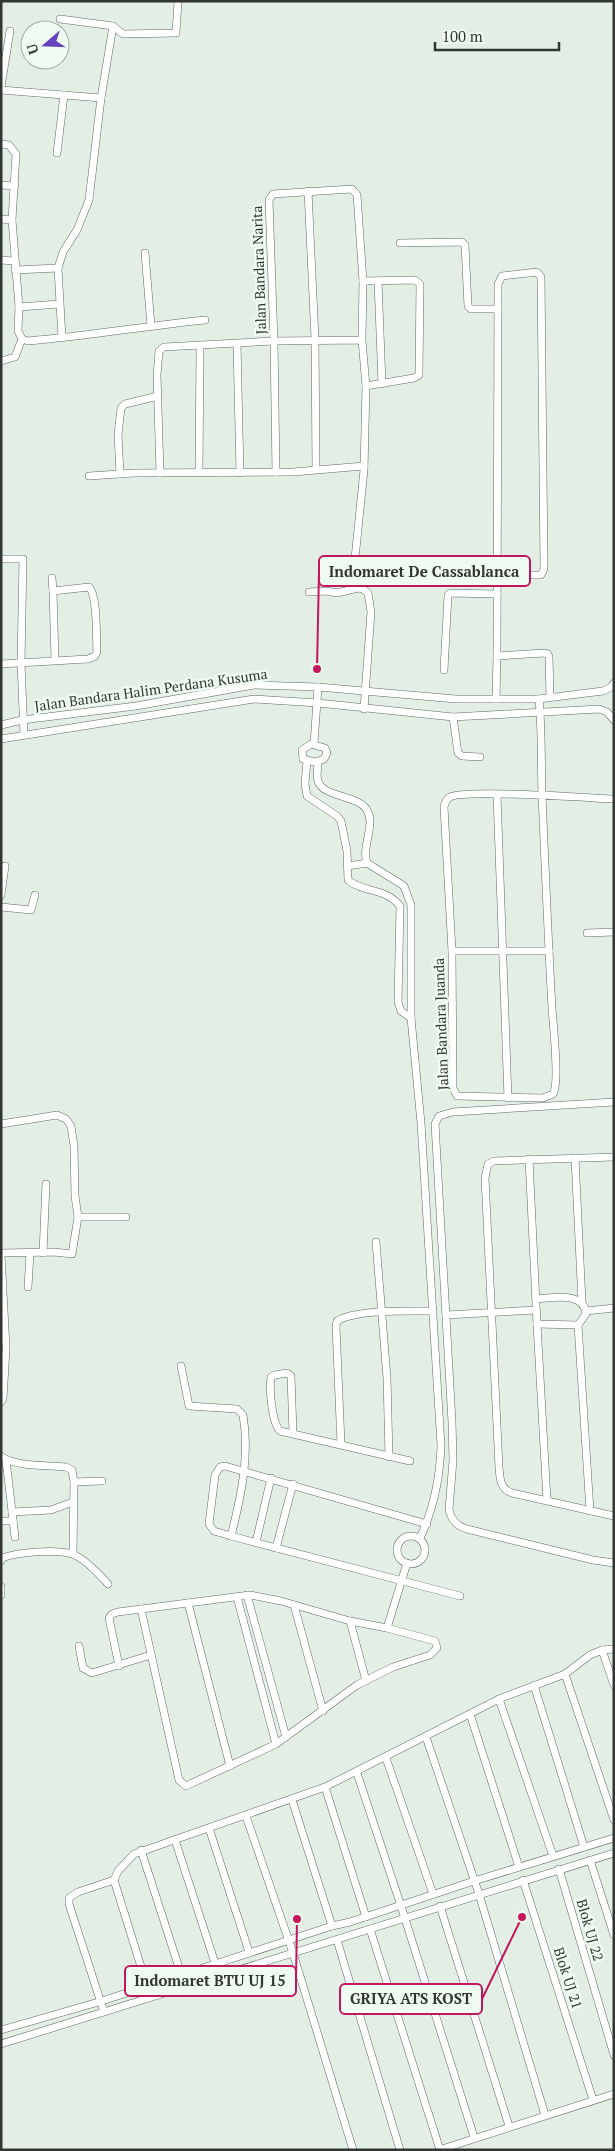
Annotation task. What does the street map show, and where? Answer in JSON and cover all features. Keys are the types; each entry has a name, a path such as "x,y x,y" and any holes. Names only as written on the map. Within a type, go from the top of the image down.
{"street":[{"path":"70,21 113,26 123,34 176,33 178,1"},
{"path":"62,338 58,304 58,268 63,252 77,230 89,200 113,26"},
{"path":"10,31 1,88 102,98"},
{"path":"57,154 64,95"},
{"path":"1,144 9,145 16,154 12,220 18,331 22,339 28,341 62,338 206,320"},
{"path":"1,184 14,186"},
{"name":"Jalan Bandara Narita","path":"352,588 363,494 366,386 362,340 362,281 356,192 352,189 277,192 269,200 274,341 315,339 362,340"},
{"path":"308,191 315,339 316,469"},
{"path":"1,219 12,220"},
{"path":"400,243 462,242 466,245 468,306 471,309 498,309"},
{"path":"146,253 151,326"},
{"path":"1,260 14,261"},
{"path":"15,270 58,268"},
{"path":"496,699 498,284 502,276 537,272 541,277 544,569 541,575 497,575"},
{"path":"362,281 415,280 420,284 421,371 414,378 366,386"},
{"path":"378,281 382,384"},
{"path":"18,307 58,304"},
{"path":"1,361 15,357 22,339"},
{"path":"160,473 157,363 159,351 164,347 274,341 276,472"},
{"path":"237,344 240,473"},
{"path":"199,472 200,346"},
{"path":"120,474 118,434 121,408 125,404 158,396"},
{"path":"89,476 364,468"},
{"path":"1,559 23,559 21,663 24,735"},
{"path":"52,578 56,660"},
{"path":"1,664 91,658 95,656 97,652 94,603 91,589 86,587 54,591"},
{"path":"309,592 326,591 337,594 352,588 363,589 368,593 371,604 364,709"},
{"path":"444,670 448,595 497,594"},
{"path":"497,656 548,654 550,697"},
{"name":"Jalan Bandara Halim Perdana Kusuma","path":"1,725 22,720 136,706 254,685 318,687 456,699 539,699 603,691 614,683"},
{"path":"314,744 318,687"},
{"name":"Jalan Bandara Halim Perdana Kusuma","path":"1,739 254,699 318,707 453,717 599,710 607,712 614,720"},
{"name":"Jalan Bandara Juanda","path":"539,699 540,713 542,795 548,951 556,1090 553,1094 543,1098 460,1097 455,1094 452,951 444,807 446,802 451,796 497,795 542,795 614,799"},
{"path":"453,717 458,753 462,756 480,757"},
{"path":"306,761 318,762 324,759 326,751 323,747 314,744 306,746 302,750 302,756 306,761 305,784 307,796 339,819 343,831 348,866 346,879 350,883 385,894 400,906 411,905"},
{"path":"318,762 318,782 322,788 352,799 364,806 368,811 370,819 365,856 367,863"},
{"path":"497,795 508,1098"},
{"path":"348,866 367,863 404,886 411,905 411,1018 421,1123 442,1445 436,1496 427,1524 420,1538"},
{"path":"1,895 5,866"},
{"path":"1,907 30,911 35,895"},
{"path":"400,906 398,1002 401,1011 411,1018"},
{"path":"587,933 614,932"},
{"path":"452,951 548,951"},
{"path":"614,1102 453,1112 439,1116 436,1120 453,1460 449,1510 454,1522 467,1529 594,1560 614,1563"},
{"path":"1,1124 57,1115 66,1120 71,1126 78,1217 72,1254 43,1252 1,1254 6,1348 3,1399 1,1402"},
{"path":"614,1157 494,1161 488,1164 486,1168 491,1313 500,1479 506,1491 614,1516"},
{"path":"575,1158 582,1302 586,1311 585,1317 578,1325 590,1511"},
{"path":"529,1159 547,1500"},
{"path":"43,1252 46,1184"},
{"path":"78,1217 126,1217"},
{"path":"376,1242 387,1378 389,1457"},
{"path":"28,1287 30,1253"},
{"path":"536,1299 576,1298 582,1302"},
{"path":"586,1311 614,1308"},
{"path":"446,1314 536,1310"},
{"path":"341,1444 336,1322 344,1317 381,1312 433,1311"},
{"path":"537,1324 578,1325"},
{"path":"181,1366 189,1406 237,1409 242,1412 244,1470 240,1501 232,1536"},
{"path":"293,1433 291,1376 287,1373 275,1374 271,1377 270,1384 274,1421 280,1431 410,1461"},
{"path":"15,1537 4,1458 66,1467 72,1470 74,1482 73,1554"},
{"path":"427,1524 225,1466 220,1467 215,1475 209,1524 214,1531 400,1582 460,1596"},
{"path":"256,1542 272,1478"},
{"path":"74,1482 102,1481"},
{"path":"276,1548 293,1484"},
{"path":"1,1495 10,1495"},
{"path":"12,1512 53,1510 73,1502"},
{"path":"1,1521 13,1521"},
{"path":"407,1536 420,1538 425,1547 424,1556 417,1563 407,1563 400,1558 398,1545 403,1538 407,1536"},
{"path":"1,1561 2,1558 12,1554 61,1552 73,1554 100,1574 108,1584"},
{"path":"387,1628 407,1563"},
{"path":"1,1587 1,1595"},
{"path":"247,1595 286,1737"},
{"path":"119,1666 109,1616 118,1612 247,1595 294,1605 350,1621 387,1628 435,1642 437,1648 430,1655 393,1667 366,1681 276,1744 186,1786 180,1782 141,1609"},
{"path":"237,1597 276,1744"},
{"path":"188,1603 230,1766"},
{"path":"294,1605 323,1711"},
{"path":"350,1621 366,1681"},
{"path":"79,1646 83,1668 86,1672 95,1672 119,1666 152,1655"},
{"path":"104,2012 70,1904 70,1898 78,1892 114,1880 126,1861 142,1850 246,1816 326,1787 499,1699 565,1674 590,1655 602,1650 614,1649"},
{"path":"602,1650 614,1685"},
{"path":"258,1672 267,1670"},
{"path":"565,1674 614,1820"},
{"path":"534,1686 584,1847"},
{"path":"499,1699 553,1856"},
{"path":"470,1714 519,1867"},
{"path":"426,1737 479,1894 546,2115"},
{"path":"386,1758 433,1894"},
{"path":"356,1772 401,1906 474,2137"},
{"path":"326,1787 366,1917"},
{"path":"292,1800 332,1926"},
{"path":"246,1816 293,1953 353,2150"},
{"path":"209,1828 249,1952"},
{"path":"1,2030 102,2001 215,1962 350,1922 433,1894 614,1838"},
{"path":"175,1840 215,1962"},
{"path":"142,1850 182,1974"},
{"path":"1,2044 541,1874 614,1853"},
{"path":"590,1860 614,1935"},
{"path":"537,1862 541,1874"},
{"name":"Blok UJ 22","path":"559,1869 614,2055"},
{"path":"114,1880 147,1986"},
{"name":"Blok UJ 21","path":"523,1880 593,2100"},
{"path":"440,1906 509,2126"},
{"path":"350,1922 354,1934"},
{"path":"370,1929 440,2150 474,2137 614,2094"},
{"path":"336,1940 400,2150"},
{"path":"161,1981 164,1994"}],"place":[{"name":"Indomaret De Cassablanca","path":"317,669"},
{"name":"GRIYA ATS KOST","path":"522,1917"},
{"name":"Indomaret BTU UJ 15","path":"297,1919"}]}
